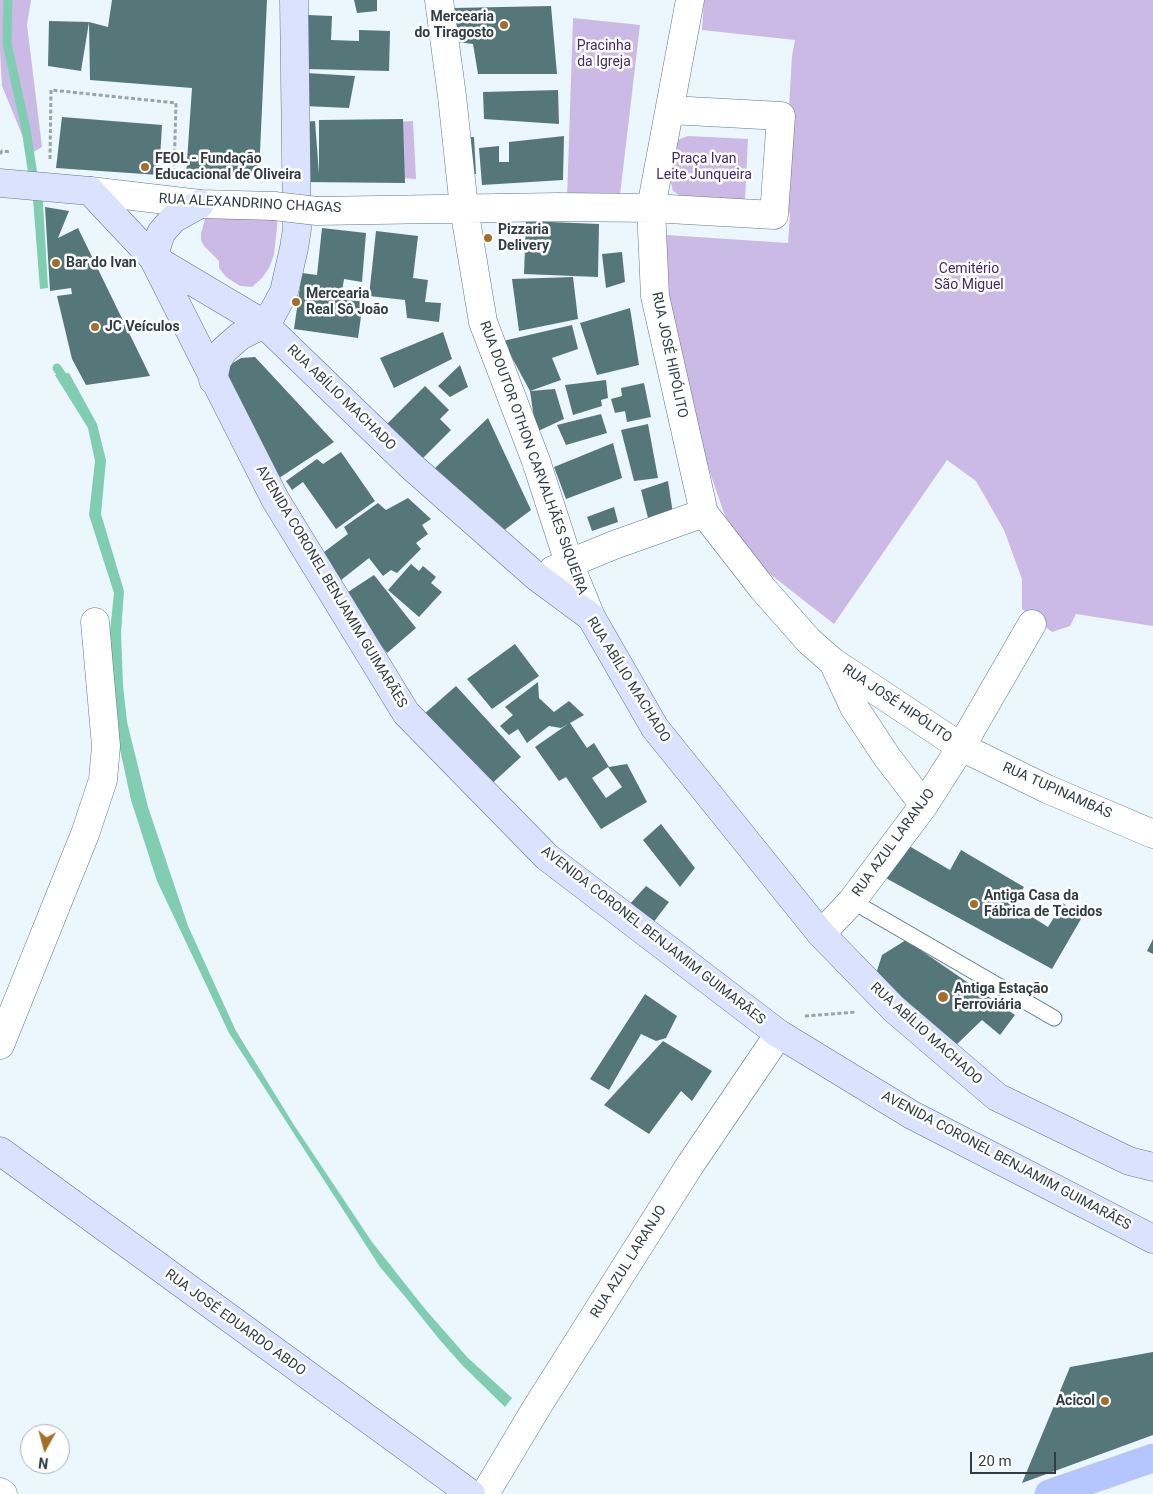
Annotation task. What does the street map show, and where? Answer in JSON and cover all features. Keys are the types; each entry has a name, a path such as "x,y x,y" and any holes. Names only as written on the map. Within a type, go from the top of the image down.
{"main road":[{"path":"1049,1494 1153,1458"}],"street":[{"path":"213,380 217,361 224,350 240,336 264,324 271,316 284,292 297,229 294,0"},
{"name":"RUA DOUTOR OTHON CARVALHÃES SIQUEIRA","path":"439,0 464,208 483,322 536,461 569,563 591,617"},
{"name":"RUA JOSÉ HIPÓLITO","path":"690,0 651,208 655,296 704,513 763,589 809,641 833,662 961,747"},
{"path":"651,208 774,216 780,116 670,110"},
{"name":"RUA ALEXANDRINO CHAGAS","path":"3,183 51,176 90,191 200,204 274,206 317,211 464,208 651,208"},
{"name":"AVENIDA CORONEL BENJAMIM GUIMARÃES","path":"90,191 153,258 274,499 406,713 547,858 779,1034 912,1115 1153,1238"},
{"path":"153,258 161,233 173,219 200,204"},
{"name":"RUA ABÍLIO MACHADO","path":"153,258 264,324 412,466 537,578 591,617 655,728 821,934 894,1010 997,1097 1129,1161 1153,1167"},
{"path":"220,297 244,303 258,303 268,301 284,292"},
{"path":"537,578 569,563 704,513"},
{"path":"0,1045 85,834 103,780 106,746 95,622"},
{"name":"RUA AZUL LARANJO","path":"821,934 852,901 924,804 961,747 1032,624"},
{"name":"RUA JOSÉ HIPÓLITO","path":"833,662 854,707 887,757 924,804"},
{"name":"RUA TUPINAMBÁS","path":"961,747 1047,789 1153,834"},
{"name":"RUA AZUL LARANJO","path":"485,1494 537,1407 690,1165 779,1034"},
{"name":"RUA JOSÉ EDUARDO ABDO","path":"0,1151 471,1494"},
{"path":"0,1492 4,1494"}],"lane":[{"path":"852,901 1054,1018"}],"path":[{"path":"51,176 51,90 176,103 174,181"},
{"path":"0,154 2,151 11,152"},
{"path":"779,1034 804,1016 894,1010"}],"green space":[{"path":"0,0 31,0 27,25 42,147 30,154 2,86"},
{"name":"Cemitério São Miguel","path":"704,0 1153,0 1153,626 1076,614 1070,626 1052,632 1022,609 1022,579 1004,530 976,481 947,460 834,624 761,567 725,516 690,415 665,298 666,235 788,243 790,215 784,194 792,56 795,40 702,30"},
{"name":"Pracinha da Igreja","path":"573,18 640,25 620,195 567,199"},
{"path":"413,121 416,179 402,178 399,122"},
{"name":"Praça Ivan Leite Junqueira","path":"688,136 748,139 745,200 680,196 673,191 670,167 675,141"},
{"path":"206,216 278,218 274,255 269,268 252,287 240,286 226,277 219,268 219,261 204,246 201,240 201,233"}],"shaded area":[{"path":"32,186 42,187 48,288 40,289"},
{"path":"69,373 97,424 106,460 101,514 124,591 121,632 123,685 127,722 148,807 188,926 236,1031 294,1125 372,1242 425,1309 468,1358 512,1398 505,1407 463,1366 380,1267 229,1033 157,881 131,800 114,722 110,631 114,593 89,515 95,461 88,428 55,375"}],"building":[{"path":"112,0 267,0 259,174 186,176 192,88 90,80 89,22 108,27"},
{"path":"354,0 377,0 377,11 357,13"},
{"name":"Mercearia do Tiragosto","path":"551,6 557,74 478,74 473,44 457,42 454,8"},
{"path":"308,15 332,16 331,40 359,41 359,30 390,31 389,71 306,69"},
{"path":"49,21 89,22 81,71 48,66"},
{"path":"307,73 355,76 349,108 304,106"},
{"path":"558,90 559,124 484,119 483,92"},
{"path":"62,117 162,125 159,175 56,168"},
{"path":"403,119 405,183 304,182 304,122 315,121 319,174 319,120"},
{"path":"564,136 563,180 482,185 479,148 499,146 499,162 509,162 509,142"},
{"path":"461,137 474,137 476,174 464,174"},
{"name":"JC Veículos","path":"45,207 69,211 58,238 78,228 150,376 86,385 72,359 57,296 72,294 71,288 50,291"},
{"path":"526,221 599,224 598,277 524,274"},
{"path":"322,228 366,233 362,282 344,279 341,298 363,302 358,338 294,329 302,273 317,275"},
{"path":"376,231 418,236 413,278 428,280 425,302 441,303 439,322 407,318 405,300 369,296"},
{"path":"622,252 625,282 606,288 602,254"},
{"path":"573,277 578,319 519,331 512,279"},
{"path":"630,308 639,365 597,375 580,323"},
{"path":"572,325 578,349 552,358 561,380 530,391 503,341"},
{"path":"443,332 452,359 394,388 380,358"},
{"path":"255,357 334,442 273,482 226,385 228,366 241,358"},
{"path":"460,365 468,387 450,397 438,386"},
{"path":"606,380 608,398 601,400 602,406 573,415 565,385"},
{"path":"644,383 651,417 627,422 625,411 615,413 611,399 622,396 621,388"},
{"path":"425,386 449,410 440,419 451,430 418,463 383,428"},
{"path":"555,389 564,419 536,432 530,391"},
{"path":"601,414 607,433 566,445 557,425"},
{"path":"488,418 531,510 503,531 435,468"},
{"path":"648,424 658,478 634,481 621,430"},
{"path":"613,443 622,478 566,499 554,467"},
{"path":"341,452 375,501 336,529 303,482 292,490 286,481 317,459 323,464"},
{"path":"668,481 674,520 651,530 641,490"},
{"path":"408,498 431,519 422,525 428,534 416,543 421,549 397,573 391,570 383,576 369,558 336,584 316,558 348,534 344,527 378,503 386,510"},
{"path":"614,507 618,522 592,531 587,517"},
{"path":"411,564 419,571 423,566 436,577 431,583 442,592 419,617 388,590"},
{"path":"374,575 416,628 387,653 342,596"},
{"path":"515,644 539,676 492,709 467,679"},
{"path":"538,682 539,698 554,712 569,701 584,715 570,723 587,748 594,743 609,767 627,764 647,802 601,829 566,777 559,781 535,747 568,724 561,728 549,726 527,743 518,729 509,735 500,726 513,715 505,707","holes":["608,767 622,787 606,798 592,778"]},
{"path":"456,686 521,757 488,787 423,715"},
{"path":"661,824 695,868 680,887 643,840"},
{"name":"Antiga Casa da Fábrica de Tecidos","path":"899,840 950,870 961,850 1024,887 1013,905 1048,927 1063,903 1081,919 1052,969 882,876"},
{"path":"646,886 669,902 653,923 629,905"},
{"path":"1153,939 1153,954 1147,951"},
{"name":"Antiga Estação Ferroviária","path":"906,940 1015,1015 1000,1035 982,1020 955,1046 874,980 882,955"},
{"path":"645,994 677,1016 666,1038 656,1041 641,1034 609,1090 590,1079"},
{"path":"663,1041 712,1071 692,1101 681,1091 649,1134 604,1105"},
{"name":"Acicol","path":"1153,1352 1153,1435 1022,1483 1070,1367"}],"waterway":[{"path":"8,0 7,44 26,129 34,182"},
{"path":"57,368 68,384"}],"place":[{"name":"Mercearia do Tiragosto","path":"504,25"},
{"name":"FEOL - Fundação Educacional de Oliveira","path":"145,167"},
{"name":"Pizzaria Delivery","path":"488,238"},
{"name":"Bar do Ivan","path":"56,263"},
{"name":"Mercearia Real Sô João","path":"296,302"},
{"name":"JC Veículos","path":"95,327"},
{"name":"Antiga Casa da Fábrica de Tecidos","path":"974,904"},
{"name":"Antiga Estação Ferroviária","path":"943,997"},
{"name":"Acicol","path":"1105,1401"}]}
